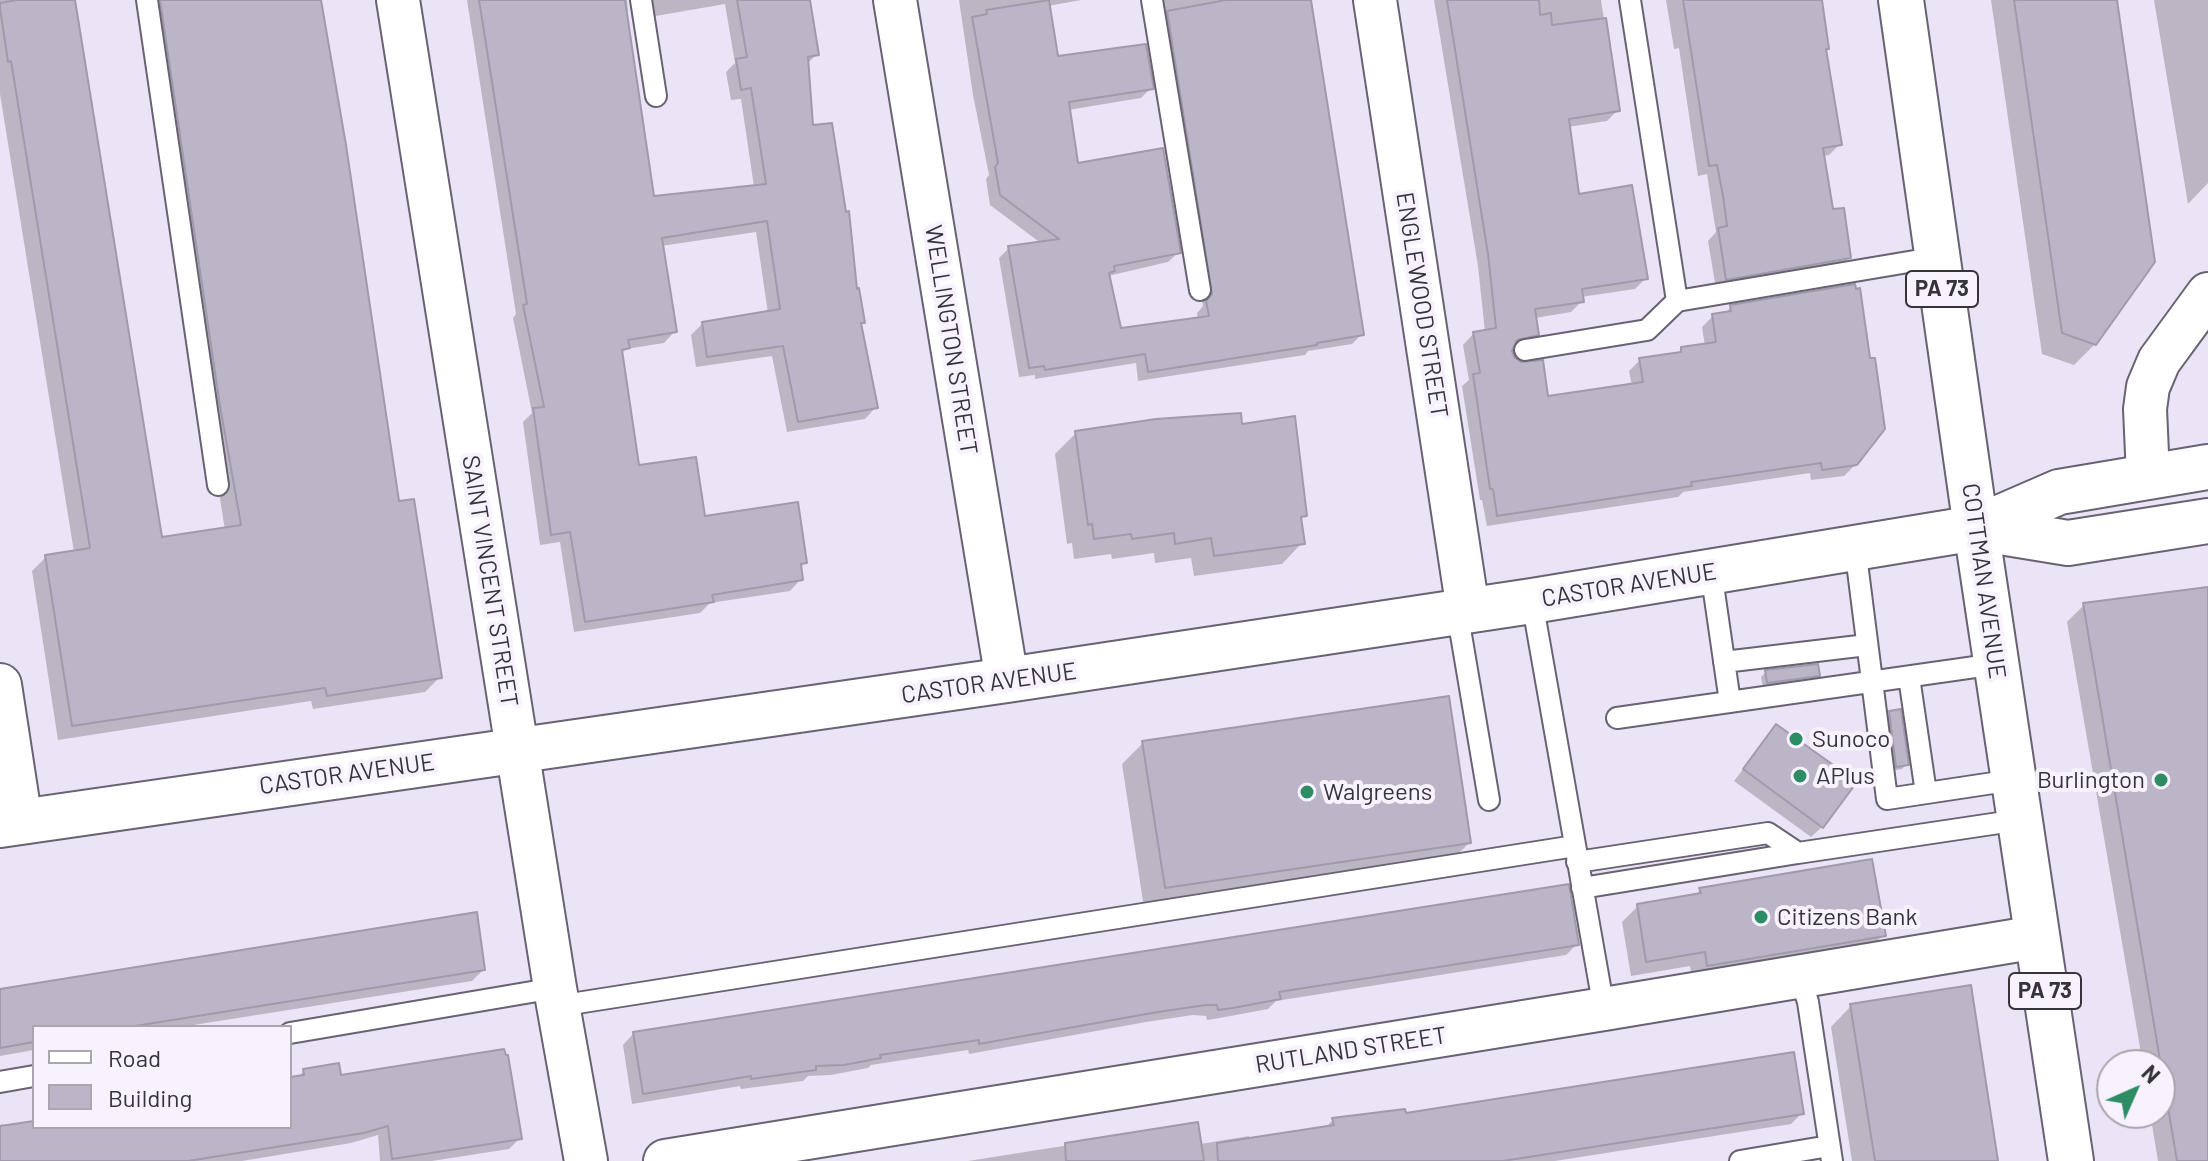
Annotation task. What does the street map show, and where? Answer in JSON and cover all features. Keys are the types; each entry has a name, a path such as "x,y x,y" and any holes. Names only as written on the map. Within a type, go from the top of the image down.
{"main road":[{"name":"COTTMAN AVENUE","path":"1901,0 2071,1161"},
{"name":"CASTOR AVENUE","path":"11,823 1532,601 1976,528 2059,492 2208,467"},
{"name":"CASTOR AVENUE","path":"1976,528 2068,543 2208,521"}],"street":[{"name":"SAINT VINCENT STREET","path":"398,0 517,750 586,1161"},
{"name":"WELLINGTON STREET","path":"895,0 1007,680"},
{"name":"ENGLEWOOD STREET","path":"1375,0 1462,610"},
{"path":"2148,476 2145,409 2148,387 2159,361 2208,294"},
{"path":"0,685 11,823"},
{"name":"RUTLAND STREET","path":"665,1161 2037,937"}],"lane":[{"path":"147,0 218,485"},
{"path":"641,0 656,96"},
{"path":"1152,0 1200,290"},
{"path":"1630,0 1677,301"},
{"path":"1525,350 1647,330 1677,301 1938,257"},
{"path":"1855,547 1887,799 1926,793 2016,800"},
{"path":"1711,571 1730,702"},
{"path":"1532,601 1604,1009"},
{"path":"1462,610 1489,800"},
{"path":"1724,662 1867,645"},
{"path":"1617,718 1996,664"},
{"path":"1909,677 1926,793"},
{"path":"1582,888 1798,853 2016,800"},
{"path":"292,1033 1576,854 1768,833 1798,853"},
{"path":"1740,1161 1830,1154 1808,1002 1800,977"},
{"path":"0,1082 32,1076"}],"building":[{"path":"75,0 162,537 241,525 220,406 160,0 321,0 399,501 414,499 442,678 327,696 325,688 72,726 45,555 90,548 0,8 0,3"},
{"path":"479,0 625,0 654,196 766,184 751,88 741,90 736,59 747,57 737,0 810,0 819,55 808,57 813,125 832,123 846,212 849,211 857,289 865,323 861,323 878,408 798,422 783,346 707,357 702,322 780,309 767,221 662,238 677,332 628,340 630,348 622,350 639,465 696,457 705,516 798,502 807,563 801,564 803,580 712,595 714,602 585,622 570,532 551,535 533,408 544,407 523,305 527,304"},
{"path":"1049,0 1058,56 1146,44 1154,89 1069,102 1078,163 1163,148 1181,253 1114,266 1115,271 1109,273 1121,328 1209,316 1206,301 1212,294 1167,11 1226,0 1311,0 1364,335 1148,372 1145,354 1045,370 1044,366 1029,368 1008,246 1059,239 1000,195 995,167 998,163 972,17 987,14 986,10"},
{"path":"1447,0 1539,0 1540,15 1551,13 1552,25 1606,18 1620,111 1569,119 1579,194 1632,185 1648,279 1582,289 1584,302 1535,309 1539,335 1517,340 1512,351 1521,362 1543,360 1548,396 1643,382 1639,358 1681,352 1681,347 1716,342 1712,314 1731,311 1730,305 1855,284 1856,289 1860,288 1870,358 1875,358 1885,429 1857,465 1822,470 1821,463 1497,516 1493,489 1490,489 1473,374 1480,373 1473,332 1496,328 1488,254"},
{"path":"1683,0 1822,0 1829,49 1826,49 1842,145 1823,148 1833,209 1844,208 1851,258 1726,280 1718,228 1727,226 1723,196 1717,165 1709,166"},
{"path":"2014,0 2117,0 2155,262 2096,345 2062,333"},
{"path":"1241,413 1242,424 1295,416 1307,516 1301,517 1305,544 1214,556 1211,538 1175,544 1174,533 1132,539 1131,534 1094,539 1092,524 1088,525 1075,431 1156,419"},
{"name":"Burlington","path":"2208,587 2208,1161 2177,1161 2172,1129 2176,1129 2176,1049 2158,1049 2083,603"},
{"path":"1818,664 1820,676 1767,683 1765,670"},
{"name":"Walgreens","path":"1449,696 1471,843 1165,888 1142,741"},
{"path":"1901,709 1909,765 1896,767 1889,711"},
{"name":"APlus","path":"1776,724 1857,782 1823,828 1743,769"},
{"name":"Citizens Bank","path":"1872,859 1886,936 1707,966 1705,952 1646,962 1637,904 1701,893 1699,888"},
{"path":"1569,884 1579,945 1279,992 1281,999 1233,1008 1218,1010 1217,1005 1206,1005 979,1044 979,1040 880,1055 881,1058 844,1065 816,1066 816,1070 751,1079 751,1076 643,1094 633,1032"},
{"path":"477,912 485,970 141,1025 32,1025 32,1042 0,1048 0,989"},
{"path":"1971,985 1998,1161 1875,1161 1850,1004"},
{"path":"504,1049 508,1055 522,1139 392,1159 388,1126 364,1133 188,1161 0,1161 0,1126 32,1121 32,1129 292,1129 292,1077 304,1075 303,1069 339,1063 341,1075"},
{"path":"1794,1052 1804,1114 1503,1161 1218,1161 1217,1143 1334,1125 1332,1118 1405,1109 1406,1113"},
{"path":"1198,1122 1204,1161 1066,1161 1065,1143"}],"place":[{"name":"Sunoco","path":"1796,739"},
{"name":"APlus","path":"1800,776"},
{"name":"Burlington","path":"2161,780"},
{"name":"Walgreens","path":"1307,792"},
{"name":"Citizens Bank","path":"1761,917"}]}
